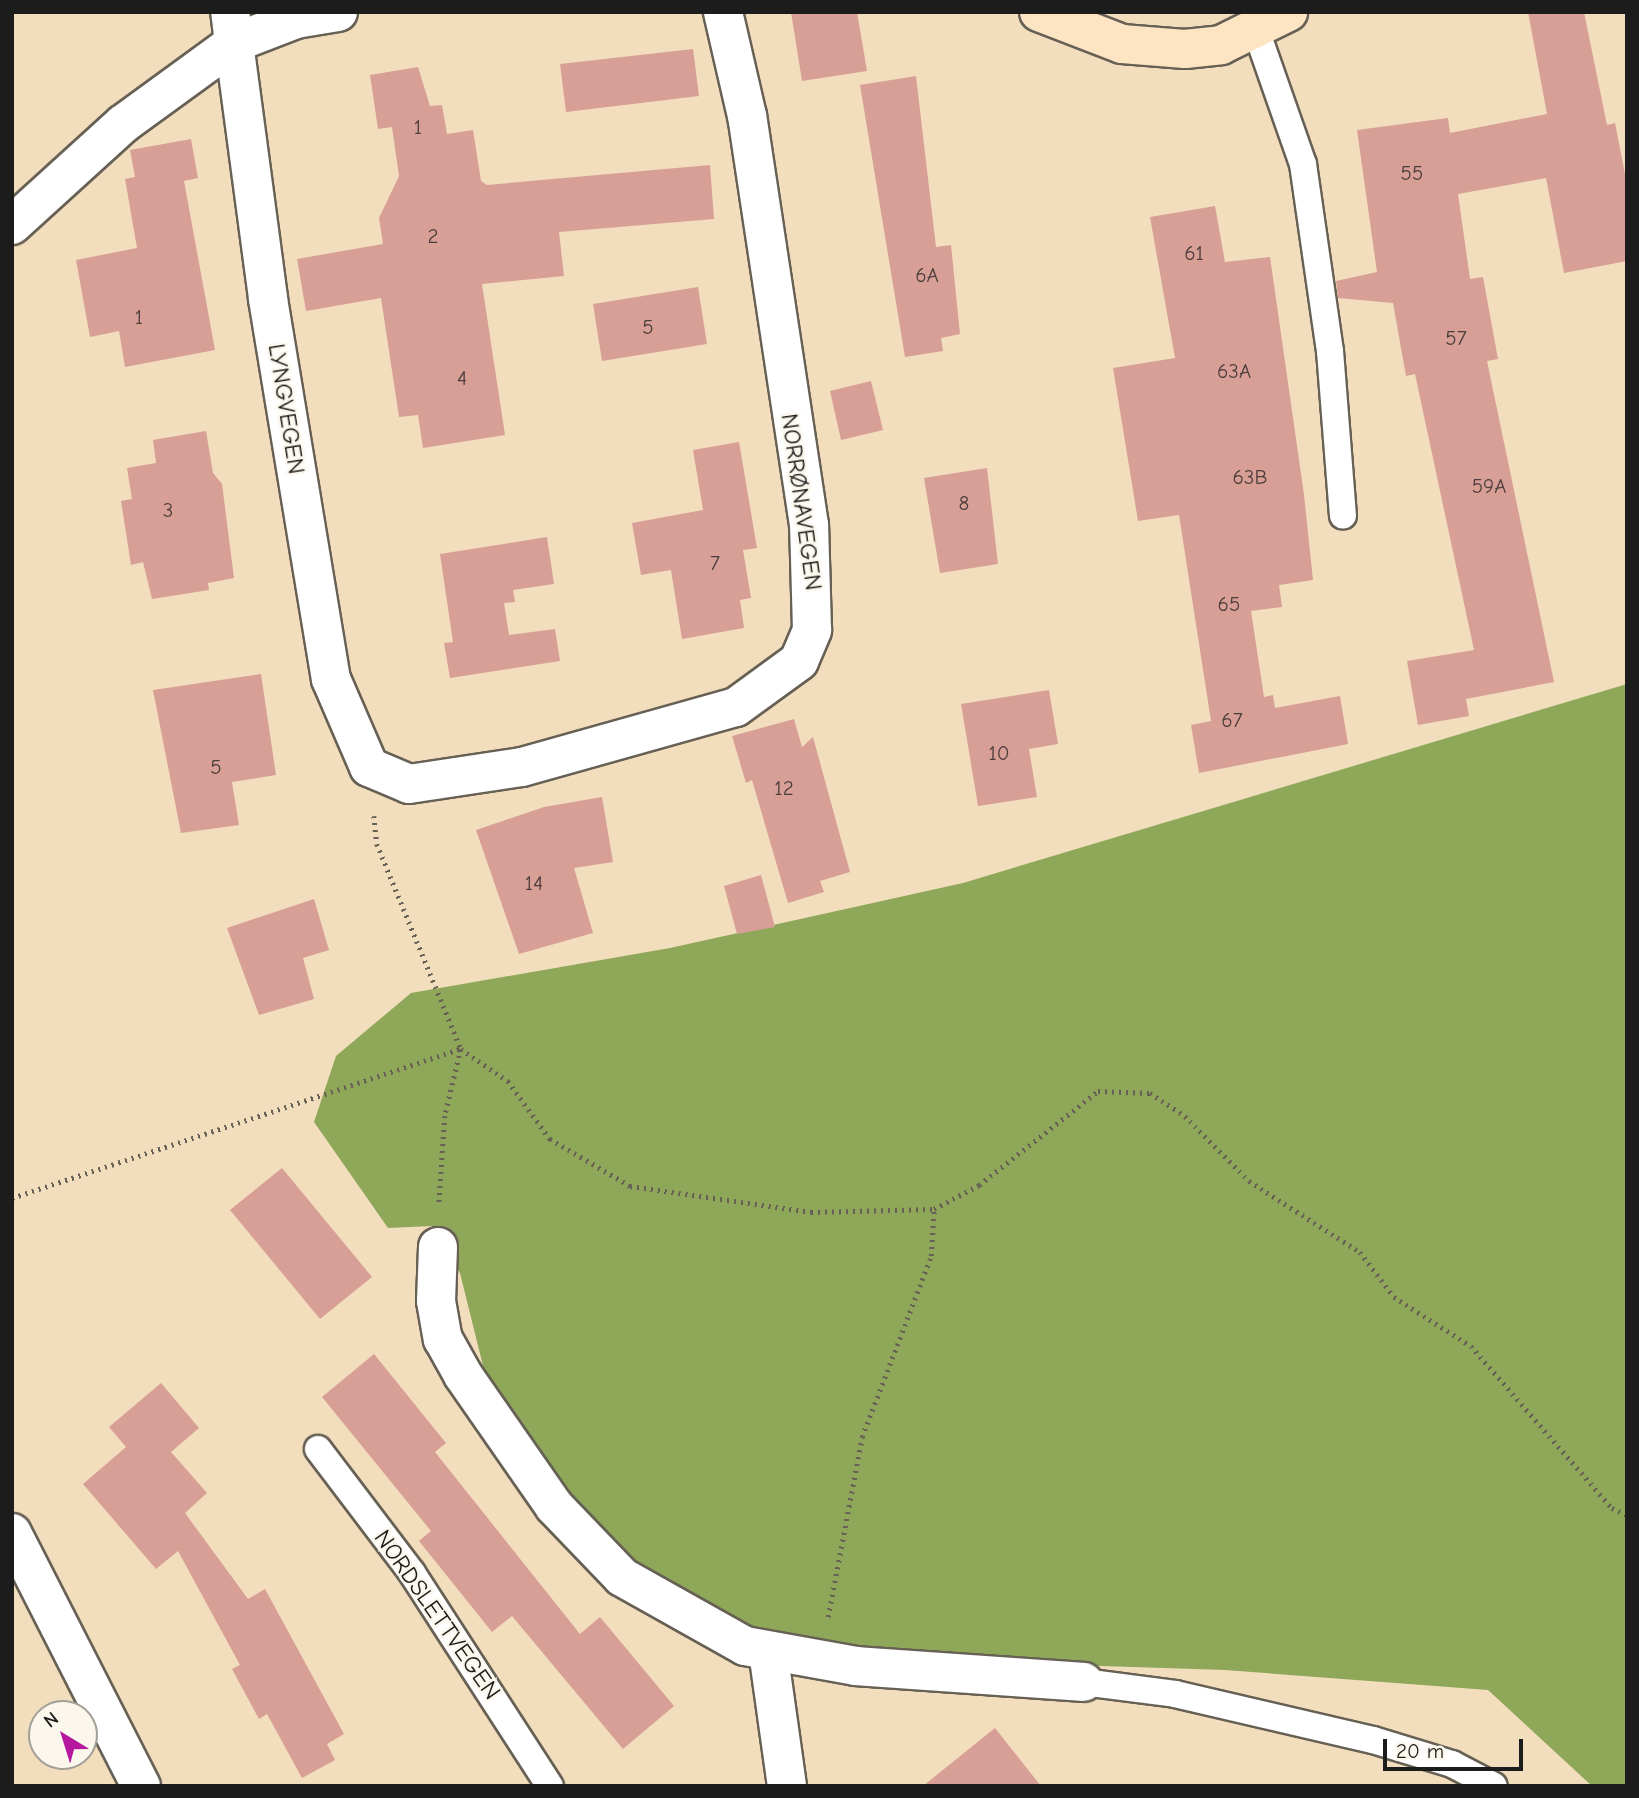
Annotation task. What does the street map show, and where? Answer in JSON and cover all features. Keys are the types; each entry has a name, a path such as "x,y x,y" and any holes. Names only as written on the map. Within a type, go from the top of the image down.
{"street":[{"path":"12,225 232,28 338,12"},
{"name":"NORRØNAVEGEN","path":"369,767 409,784 522,767 736,707 799,661 812,630 816,593 809,525 747,116 723,12"},
{"path":"1039,12 1087,34 1151,49 1221,45 1272,21"},
{"name":"LYNGVEGEN","path":"232,28 268,299 331,679 369,767"},
{"path":"438,1247 436,1301 443,1339 554,1506 622,1577 703,1628 768,1651 821,1660 1083,1682"},
{"path":"12,1533 141,1786"},
{"path":"768,1651 787,1786"}],"lane":[{"path":"1272,21 1303,164 1330,351 1343,515"},
{"name":"NORDSLETTVEGEN","path":"318,1449 412,1573 550,1786"},
{"path":"1083,1682 1175,1694 1373,1740 1452,1764 1494,1786"}],"path":[{"path":"369,767 377,844 461,1049 508,1081 550,1139 630,1186 811,1212 934,1209 979,1185 1098,1091 1150,1093 1185,1116 1249,1181 1360,1252 1394,1297 1471,1346 1612,1508 1627,1515"},
{"path":"12,1198 461,1049"},
{"path":"438,1247 444,1116 461,1049"},
{"path":"821,1660 862,1437 931,1256 934,1209"}],"green space":[{"path":"1627,684 1627,1786 1592,1786 1488,1690 1225,1670 950,1661 780,1639 690,1603 619,1558 540,1468 487,1382 460,1273 432,1226 388,1228 314,1122 336,1056 411,993 670,948 963,883"}],"building":[{"path":"791,12 857,12 867,71 802,81"},
{"path":"1528,12 1584,12 1607,125 1615,123 1627,184 1627,261 1564,273 1546,178 1458,194 1470,279 1483,277 1498,359 1487,361 1554,682 1466,699 1469,716 1418,725 1407,661 1474,650 1415,374 1406,376 1393,303 1338,298 1336,281 1377,272 1357,130 1448,118 1450,133 1547,114"},
{"path":"693,49 699,96 566,112 560,64"},
{"path":"418,67 430,106 442,105 447,134 473,130 481,181 487,185 710,165 714,219 559,232 564,276 482,284 505,435 423,448 418,415 399,417 381,298 306,311 297,259 383,244 379,218 399,176 392,127 378,129 370,75"},
{"path":"916,76 936,247 951,245 960,334 941,338 943,351 905,357 860,85"},
{"path":"191,139 198,178 184,181 215,350 125,367 119,331 90,337 76,260 137,248 125,179 135,177 130,150"},
{"path":"1215,206 1225,262 1270,257 1304,495 1313,580 1279,585 1282,607 1251,611 1264,697 1273,695 1275,708 1340,696 1348,744 1199,773 1191,725 1211,721 1179,515 1138,521 1113,368 1175,358 1150,217"},
{"path":"698,287 707,344 602,361 593,304"},
{"path":"871,381 883,430 841,440 830,391"},
{"path":"206,431 213,473 222,484 234,578 208,583 209,590 152,599 143,562 131,565 121,501 132,499 127,468 156,463 153,440"},
{"path":"739,442 757,548 743,550 751,598 740,600 744,628 682,639 671,570 641,575 632,523 703,510 693,450"},
{"path":"987,468 998,564 940,573 924,478"},
{"path":"547,537 554,584 513,590 515,602 504,603 509,635 555,629 560,661 450,678 444,643 453,642 440,554"},
{"path":"261,674 276,775 232,782 239,825 181,833 153,690"},
{"path":"1049,690 1058,744 1029,749 1037,797 978,806 961,704"},
{"path":"794,719 802,747 813,737 850,872 820,881 824,892 788,903 752,780 746,783 732,736"},
{"path":"602,797 613,862 574,868 593,933 519,954 476,830 544,807"},
{"path":"761,875 775,927 737,934 724,886"},
{"path":"314,899 329,950 303,958 314,999 259,1015 227,928"},
{"path":"282,1168 372,1277 320,1319 230,1210"},
{"path":"374,1354 446,1443 435,1452 580,1634 600,1617 674,1706 623,1749 512,1616 492,1632 419,1541 431,1531 322,1397"},
{"path":"161,1383 199,1428 171,1452 207,1493 185,1513 248,1599 265,1589 344,1734 327,1744 335,1760 302,1778 267,1714 259,1719 232,1669 240,1665 178,1551 156,1569 83,1484 126,1447 109,1427"},
{"path":"995,1728 1041,1786 923,1786"}]}
